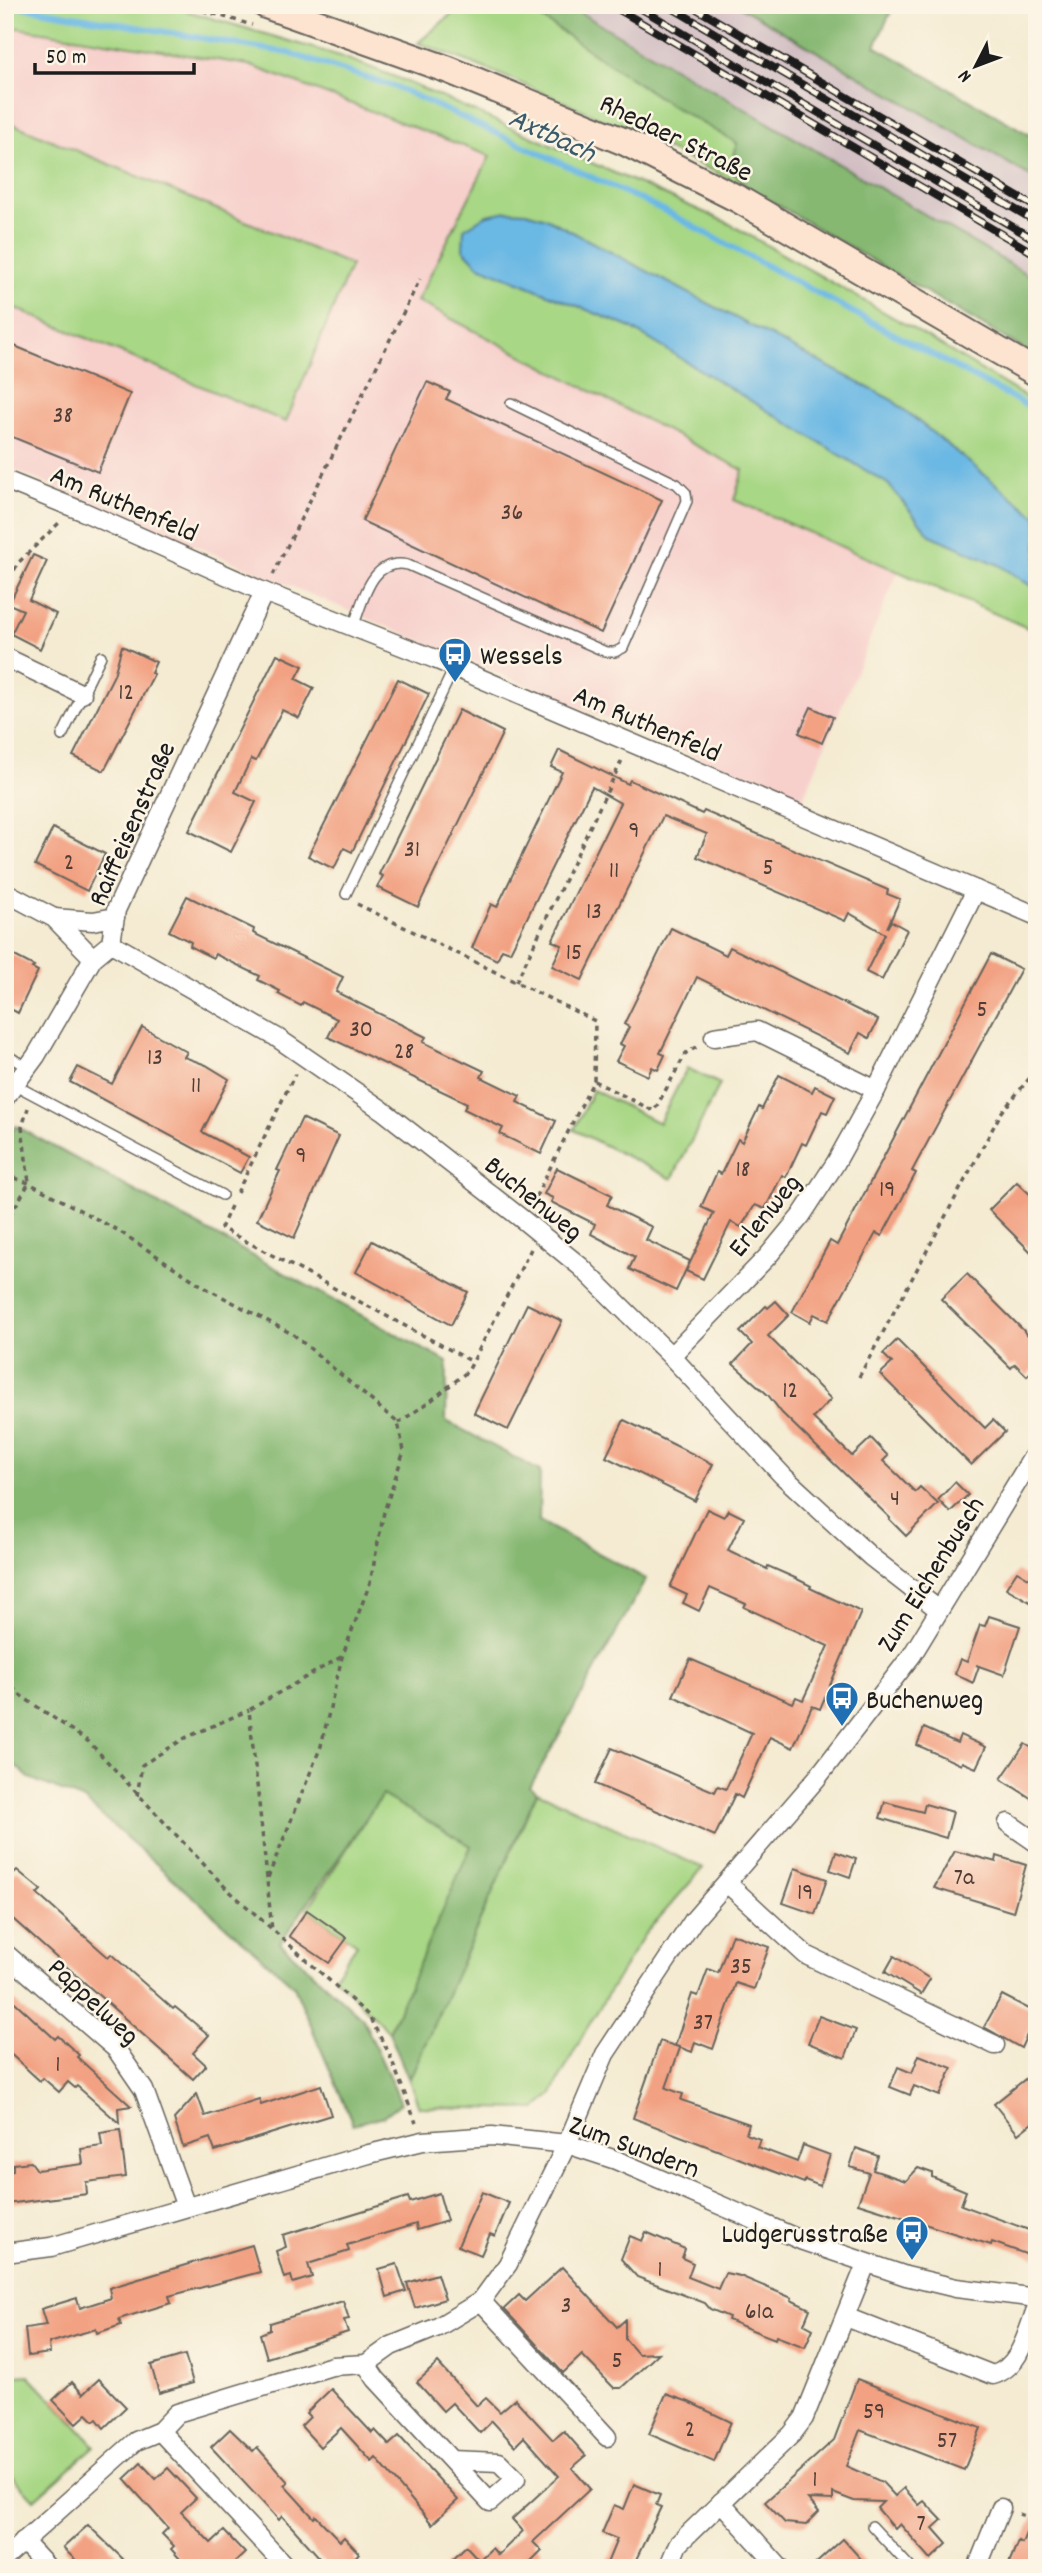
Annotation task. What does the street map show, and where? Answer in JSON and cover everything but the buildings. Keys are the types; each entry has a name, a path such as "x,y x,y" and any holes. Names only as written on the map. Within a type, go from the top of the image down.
{"street":[{"name":"Rhedaer Straße","path":"265,17 449,70 625,142 740,200 1037,373"},
{"name":"Am Ruthenfeld","path":"5,480 264,592 454,668 1037,916"},
{"name":"Raiffeisenstraße","path":"10,1092 28,1068 93,958 111,943 116,910 264,592"},
{"path":"5,657 82,694"},
{"name":"Erlenweg","path":"671,1356 768,1255 800,1216 835,1164 876,1090 976,890"},
{"path":"5,892 54,918 93,958"},
{"path":"54,918 93,920 115,917"},
{"name":"Buchenweg","path":"111,943 276,1037 382,1110 540,1233 581,1267 671,1356 783,1476 871,1557 939,1610"},
{"path":"714,1037 757,1031 876,1090"},
{"name":"Zum Eichenbusch","path":"481,2301 508,2264 567,2144 605,2054 693,1921 817,1778 912,1655 1037,1450"},
{"path":"1008,1823 1037,1843"},
{"path":"727,1883 806,1955 995,2045"},
{"name":"Pappelweg","path":"5,1953 116,2049 144,2090 186,2207"},
{"name":"Zum Sundern","path":"5,2253 51,2247 369,2154 424,2141 492,2136 567,2144 616,2160 803,2241 866,2264 956,2288 1037,2298"},
{"path":"668,2568 678,2544 792,2434 804,2418 866,2264"},
{"path":"5,2558 136,2441 160,2431 177,2413 332,2366 366,2364 391,2346 438,2327 481,2301 607,2437"},
{"path":"846,2317 993,2375 1006,2371 1014,2363 1037,2307"},
{"path":"366,2364 376,2379 451,2460"},
{"path":"160,2431 287,2568"},
{"path":"721,2502 780,2568"},
{"path":"977,2568 1001,2508"},
{"path":"23,2541 48,2568"}],"lane":[{"path":"353,627 370,585 382,567 394,562 408,565 606,652 623,648 687,501 686,493 677,484 510,403"},
{"path":"62,736 101,656"},
{"path":"346,894 454,668"},
{"path":"5,1054 28,1068"},
{"path":"10,1092 33,1095 222,1195"},
{"path":"872,2526 911,2568"}],"path":[{"path":"184,5 265,17"},
{"path":"264,592 420,279"},
{"path":"5,588 18,563 65,517 70,506"},
{"path":"516,982 630,743"},
{"path":"346,894 349,900 595,1021 594,1080 535,1199 522,1219"},
{"path":"594,1080 654,1111 686,1053 714,1037"},
{"path":"303,1056 221,1228 473,1362"},
{"path":"859,1377 1001,1114 1037,1069"},
{"path":"5,1224 29,1183 22,1127 33,1095"},
{"path":"5,1175 29,1183 119,1231 204,1287 294,1335 398,1423 404,1451 384,1512 370,1583 342,1657 321,1746 267,1880"},
{"path":"398,1423 468,1371 540,1233"},
{"path":"137,1796 142,1765 185,1738 248,1710 342,1657"},
{"path":"5,1680 20,1695 89,1742 226,1888 368,2015 389,2053 424,2141"},
{"path":"248,1710 272,1931"}],"shaded area":[{"path":"567,5 737,5 1037,181 1037,280"},
{"path":"5,26 249,65 490,157 417,301 744,470 734,500 898,572 802,801 5,466"}],"green space":[{"path":"5,5 167,5 340,56 398,78 726,222 917,331 1037,404 1037,632 734,500 743,470 417,301 490,156 249,65 5,26"},
{"path":"462,5 522,5 672,106 737,143 731,170 747,187 543,93 418,43"},
{"path":"522,5 567,5 1037,280 1037,357 747,187 731,170 737,143 672,106"},
{"path":"737,5 894,5 875,46 1037,139 1037,180"},
{"path":"13,124 351,265 286,422 5,304 5,144"},
{"path":"687,1068 720,1084 672,1179 574,1130 593,1090 659,1123"},
{"path":"16,1126 447,1362 446,1421 540,1471 539,1521 646,1579 530,1787 537,1792 409,2080 389,2032 471,1846 382,1795 280,1943 363,2019 401,2103 384,2116 353,2124 294,1986 84,1800 29,1778 5,1756 5,1142"},
{"path":"537,1792 703,1868 644,1935 584,2033 551,2095 536,2109 419,2107 409,2080"},
{"path":"382,1795 472,1846 389,2032 334,1977 357,1944 307,1910"},
{"path":"29,2375 95,2446 34,2500 5,2469 5,2377"}],"water":[{"path":"508,211 526,212 546,218 892,400 1037,517 1037,590 999,565 930,535 888,484 629,327 479,266 463,249 464,229 487,215"}],"waterway":[{"name":"Axtbach","path":"11,5 288,53 396,87 663,210 1037,411"}],"railway":[{"path":"611,5 1037,255"},
{"path":"635,5 1037,241"},
{"path":"667,5 1037,222"},
{"path":"690,5 1037,208"}],"place":[{"name":"Wessels","path":"455,684"},
{"name":"Buchenweg","path":"842,1728"},
{"name":"Ludgerusstraße","path":"912,2262"}]}
